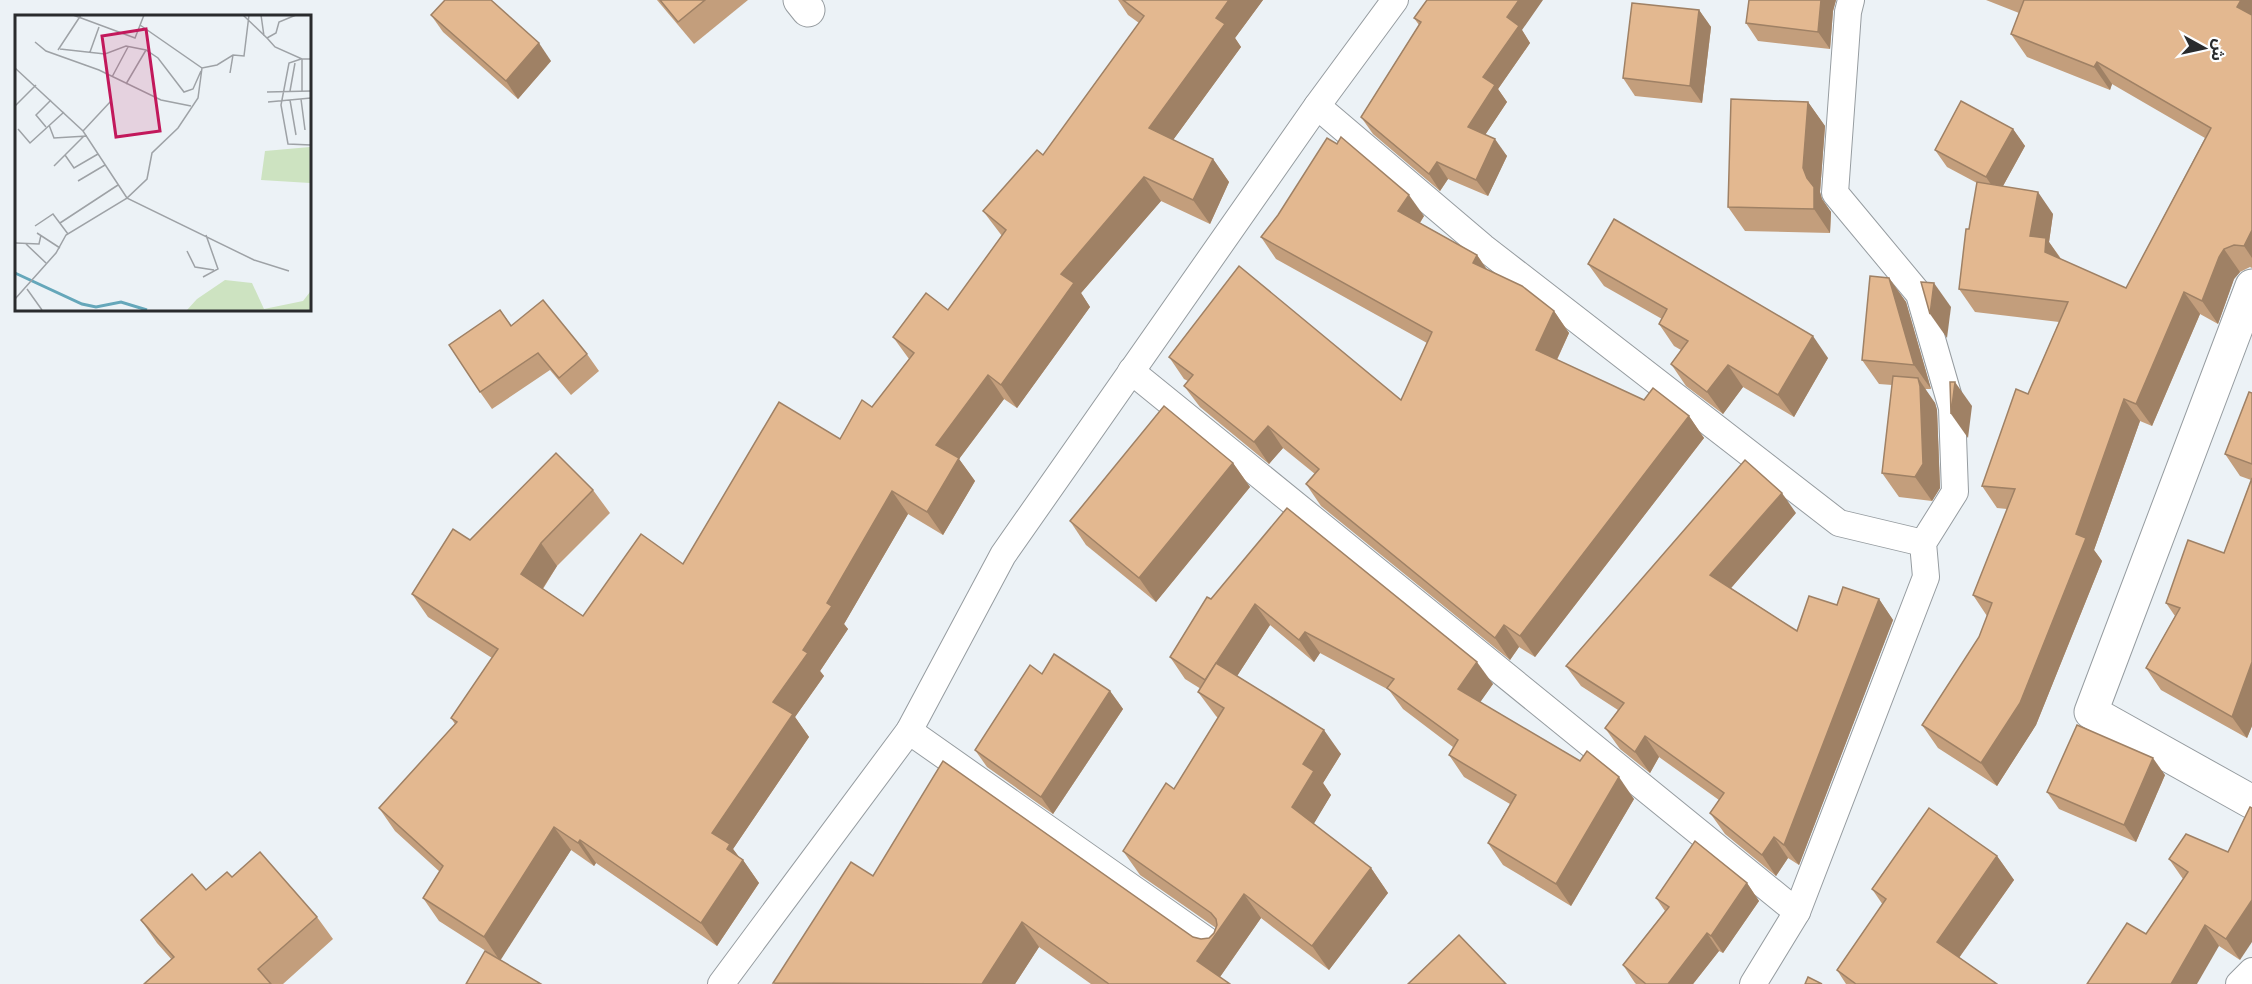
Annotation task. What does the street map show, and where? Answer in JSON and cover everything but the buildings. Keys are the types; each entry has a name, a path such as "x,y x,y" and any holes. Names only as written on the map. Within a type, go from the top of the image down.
{"street":[{"path":"2252,286 2091,712 2252,802"}],"lane":[{"path":"721,984 909,731 1003,555 1317,106 1395,0"},
{"path":"1753,984 1797,912 1926,577 1923,543 1954,492 1953,408 1919,294 1835,193 1848,12 1851,0"},
{"path":"1317,106 1484,247 1839,523 1923,543"},
{"path":"1131,371 1797,912"},
{"path":"909,731 1219,949"},
{"path":"2239,984 2252,971"}]}
